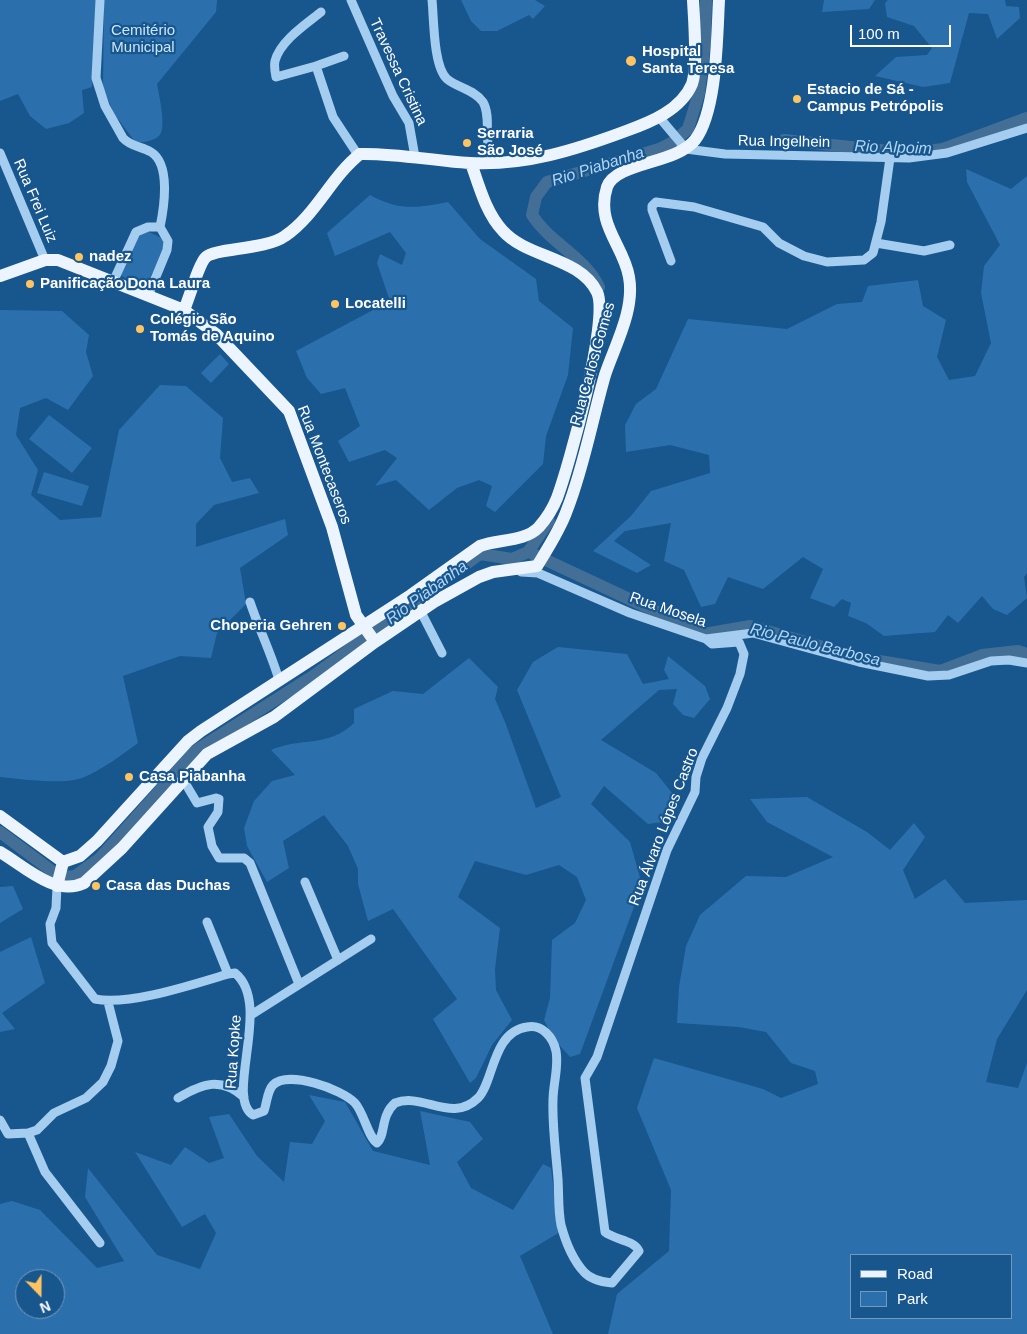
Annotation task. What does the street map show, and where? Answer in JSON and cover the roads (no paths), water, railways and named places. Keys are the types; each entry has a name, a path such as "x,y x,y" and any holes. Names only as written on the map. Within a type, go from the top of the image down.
{"main road":[{"path":"184,310 204,259 211,253 257,247 286,236 301,222 358,155 384,153 471,163 538,159 569,152 659,117 684,97 693,79 693,0"},
{"path":"686,149 695,139 708,112 714,73 719,0"},
{"name":"Rua Carlos Gomes","path":"538,570 560,527 576,485 628,303 629,277 606,219 607,188 614,177 622,173 670,158 686,149"},
{"path":"63,862 80,856 97,842 194,736 480,546 530,535 544,521 556,499 562,481 593,367 600,315 598,294 590,281 579,273 515,241 502,231 484,199 471,163"},
{"path":"0,276 45,260"},
{"name":"Rua Montecaseros","path":"45,260 58,260 184,310 216,334 289,411 332,528 356,615 375,642"},
{"path":"562,481 576,485"},
{"path":"0,852 57,886 76,887 95,876 207,754 274,717 375,642 479,577 493,572 538,570"},
{"path":"0,816 63,862"},
{"path":"57,886 63,862"}],"street":[{"path":"100,0 96,78 99,92 123,138 129,144 153,153 160,164 164,195 160,227 168,241 167,250 148,296"},
{"name":"Travessa Cristina","path":"351,0 393,96 409,123 415,157"},
{"path":"432,0 433,35 442,70 448,79 473,93 483,103 488,131 488,145 494,163"},
{"path":"321,12 286,43 275,61 276,77 344,56"},
{"path":"316,66 333,117 358,155"},
{"path":"659,117 686,149"},
{"name":"Rua Ingelhein","path":"686,149 725,154 890,158 947,153 1027,128"},
{"name":"Rua Frei Luiz","path":"0,153 45,260"},
{"path":"671,261 652,210 652,206 656,202 694,208 763,227 787,248 804,256 827,262 864,260 870,257 876,243 884,206 890,158"},
{"path":"113,282 136,232 148,227 160,227"},
{"path":"876,243 924,251 950,246"},
{"name":"Rua Mosela","path":"538,570 630,613 706,639 753,632 859,662 928,676 950,675 991,661 1009,660 1027,663"},
{"path":"250,602 262,638 274,660 280,680"},
{"path":"421,612 442,653"},
{"name":"Rua Álvaro Lópes Castro","path":"639,1250 634,1244 618,1240 605,1232 599,1174 588,1113 585,1078 597,1057 666,850 695,792 699,768 734,691 743,663 744,654 739,642 712,644 706,639"},
{"path":"184,781 197,803 216,798 220,799 218,812 208,827 212,846 219,858 244,858 250,863 299,984"},
{"path":"304,882 338,960"},
{"path":"57,886 56,908 50,924 52,942 90,995 95,999 108,1002 179,988 228,974 207,922"},
{"path":"252,1015 371,939"},
{"name":"Rua Kopke","path":"228,974 235,972 244,984 252,1015 245,1064 244,1097 248,1112 258,1114 264,1110 272,1086 278,1082 295,1081 324,1085 342,1093 354,1102 362,1113 374,1141 377,1143 380,1139 384,1118 395,1102 409,1100 449,1110 472,1103 483,1091 492,1064 513,1032 528,1026 537,1026 551,1040 557,1058 552,1116 561,1224 574,1258 591,1277 612,1283 639,1250"},
{"path":"0,1122 10,1135 28,1133 41,1127 54,1113 86,1098 107,1075 118,1041 108,1002"},
{"path":"178,1098 197,1088 221,1084 230,1086 244,1097"},
{"path":"28,1133 45,1172 100,1242"}],"waterway":[{"name":"Rio Piabanha","path":"599,287 585,267 539,225 532,215 536,197 547,182 659,149 673,142 688,129 699,93 705,41 706,0"},
{"name":"Rio Alpoim","path":"784,140 889,151 925,151 943,149 1027,118"},
{"name":"Rio Piabanha","path":"0,832 53,872 65,877 75,876 100,858 195,751 313,676 480,554 512,559 528,552 549,521"},
{"name":"Rio Paulo Barbosa","path":"533,554 704,634 750,626 861,658 940,671 982,655 1018,651 1027,654"}],"place":[{"name":"Hospital Santa Teresa","path":"631,61"},
{"name":"Estacio de Sá - Campus Petrópolis","path":"797,99"},
{"name":"Serraria São José","path":"467,143"},
{"name":"nadez","path":"79,257"},
{"name":"Panificação Dona Laura","path":"30,284"},
{"name":"Locatelli","path":"335,304"},
{"name":"Colégio São Tomás de Aquino","path":"140,329"},
{"name":"Choperia Gehren","path":"342,626"},
{"name":"Casa Piabanha","path":"129,777"},
{"name":"Casa das Duchas","path":"96,886"}],"park label":[{"name":"Cemitério Municipal","path":"143,40"}]}
